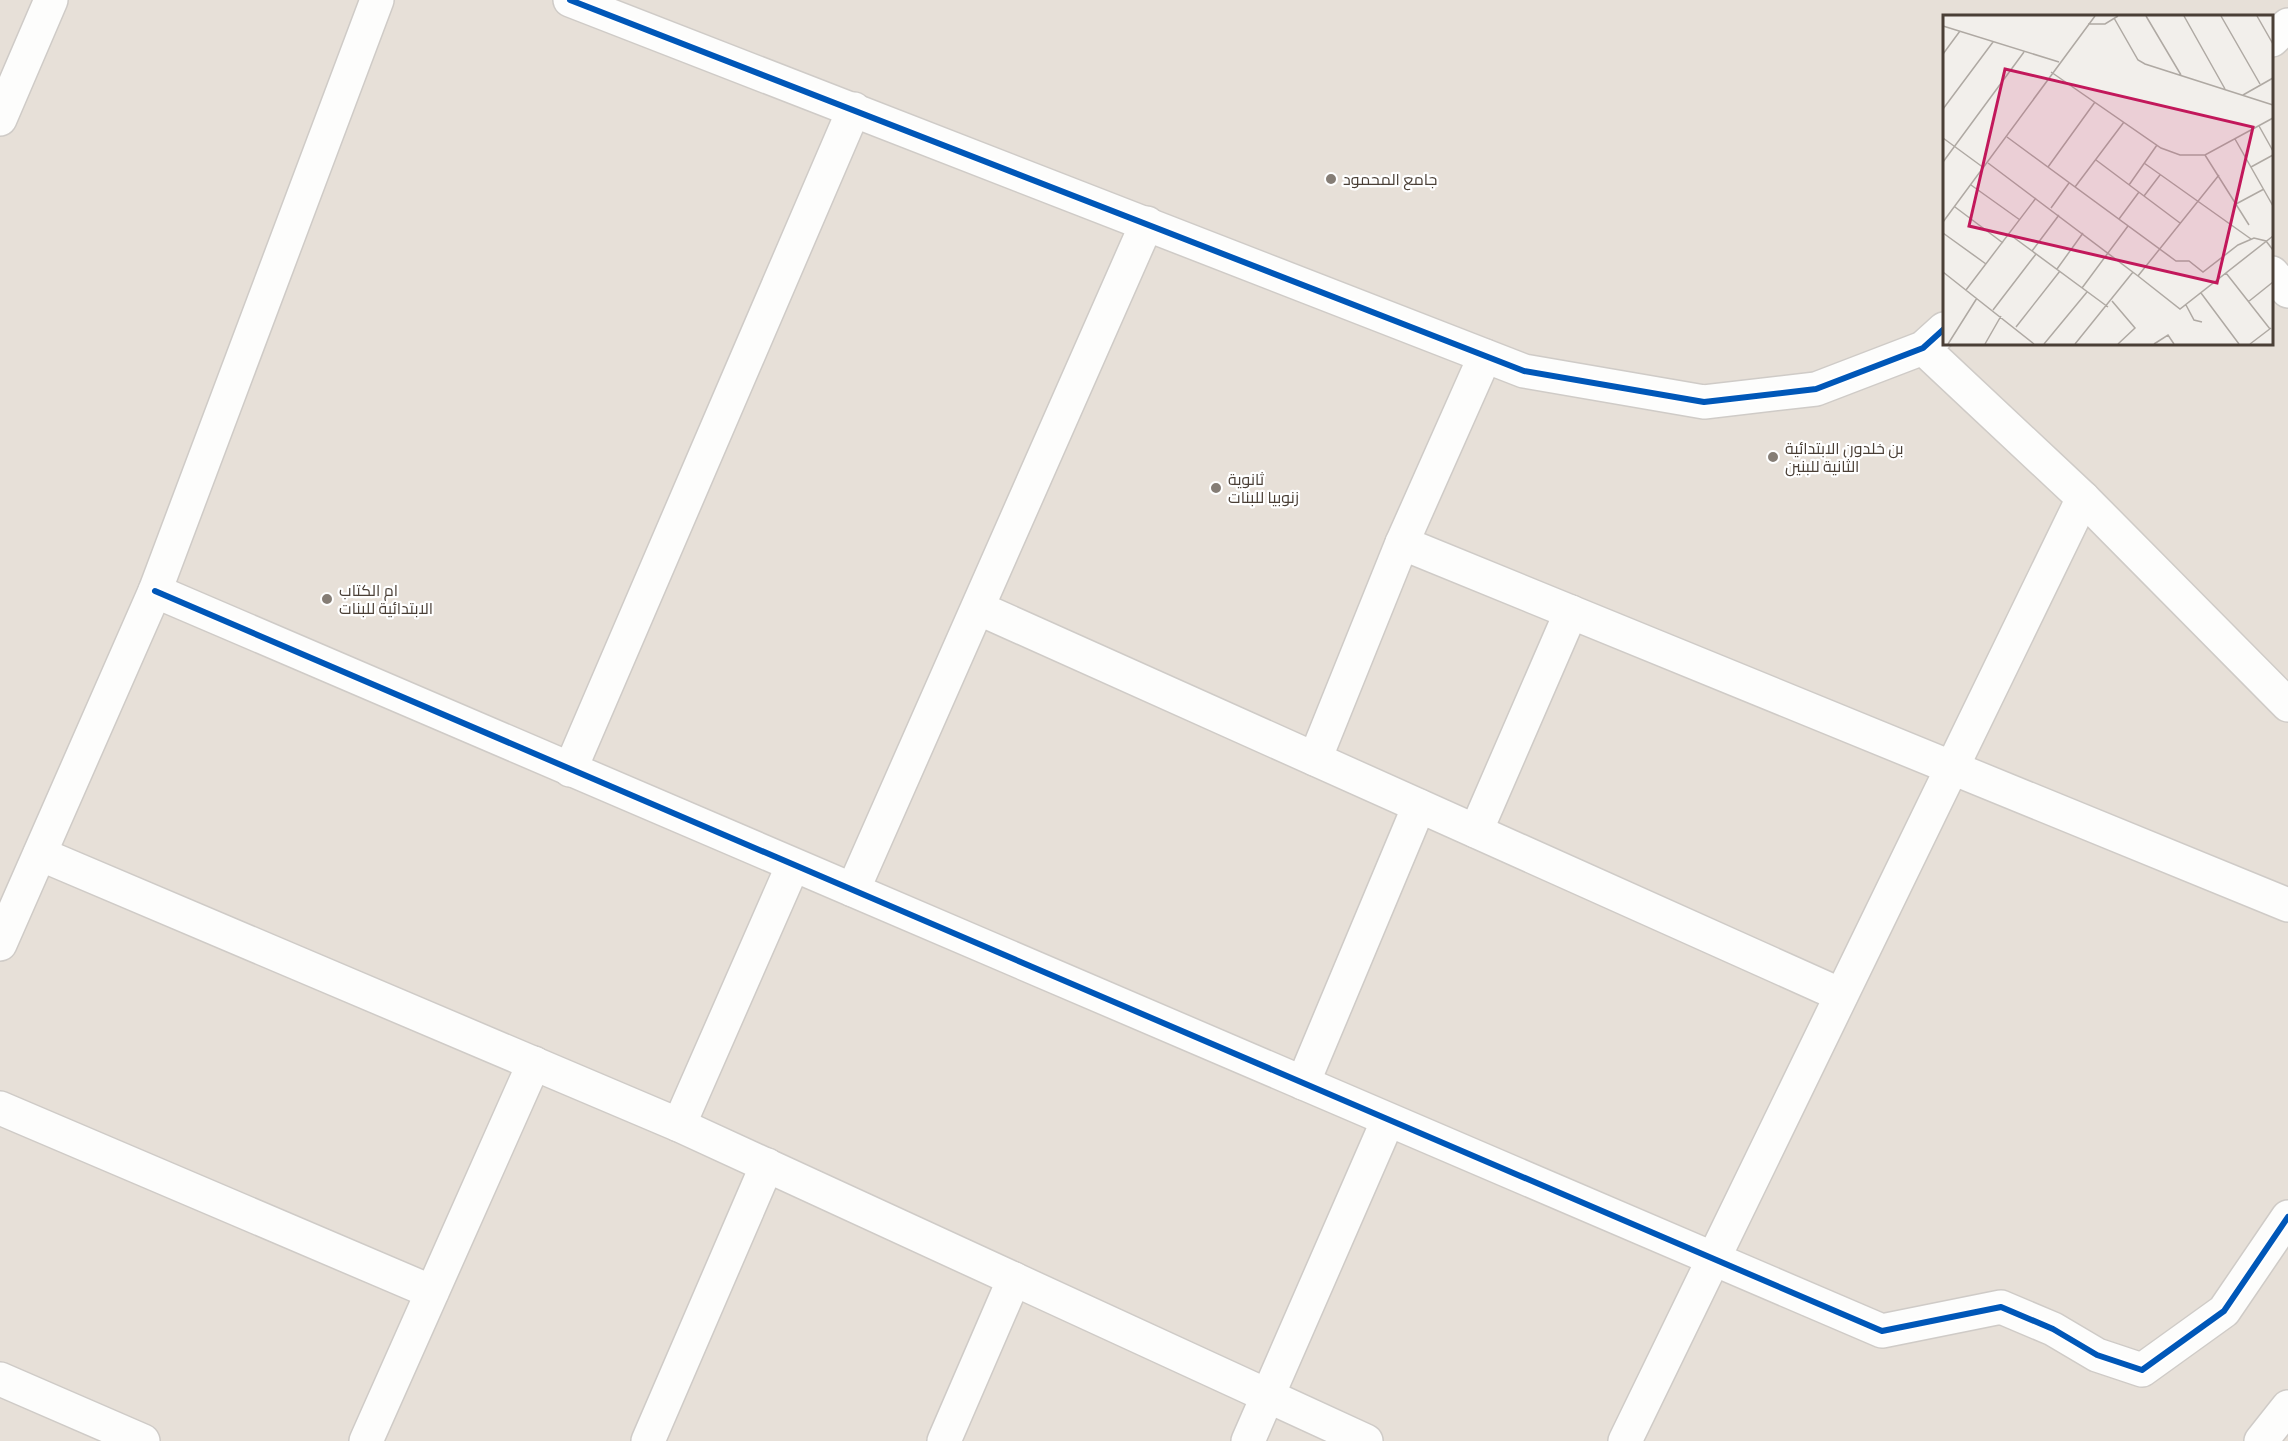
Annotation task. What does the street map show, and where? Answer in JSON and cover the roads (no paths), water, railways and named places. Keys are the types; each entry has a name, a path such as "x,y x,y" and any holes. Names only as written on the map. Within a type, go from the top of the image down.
{"street":[{"path":"0,119 51,0"},
{"path":"0,944 8,904 40,854 154,591 377,0"},
{"path":"570,0 1524,371 1704,402 1816,389 1934,338 2083,498 2288,705"},
{"path":"2273,38 2288,25"},
{"path":"570,770 854,110"},
{"path":"852,890 1147,223"},
{"path":"2273,275 2288,291"},
{"path":"1315,759 1402,543 1485,356"},
{"path":"1625,1441 2083,498"},
{"path":"1402,543 2288,905"},
{"path":"154,591 1882,1331 2001,1307 2053,1329 2097,1355 2142,1370 2224,1311 2288,1217"},
{"path":"978,608 1842,995"},
{"path":"1476,831 1571,612"},
{"path":"1303,1083 1419,806"},
{"path":"40,854 679,1125 1366,1441"},
{"path":"679,1125 793,865"},
{"path":"370,1440 432,1292 534,1063"},
{"path":"0,1108 432,1292"},
{"path":"1248,1441 1388,1120"},
{"path":"648,1441 767,1165"},
{"path":"944,1441 1014,1279"},
{"path":"0,1379 143,1441"},
{"path":"2261,1441 2288,1407"}],"place":[{"name":"جامع المحمود","path":"1331,179"},
{"name":"بن خلدون الابتدائية الثانية للبنين","path":"1773,457"},
{"name":"ثانوية زنوبيا للبنات","path":"1216,488"},
{"name":"ام الكتاب الابتدائية للبنات","path":"327,599"}]}
